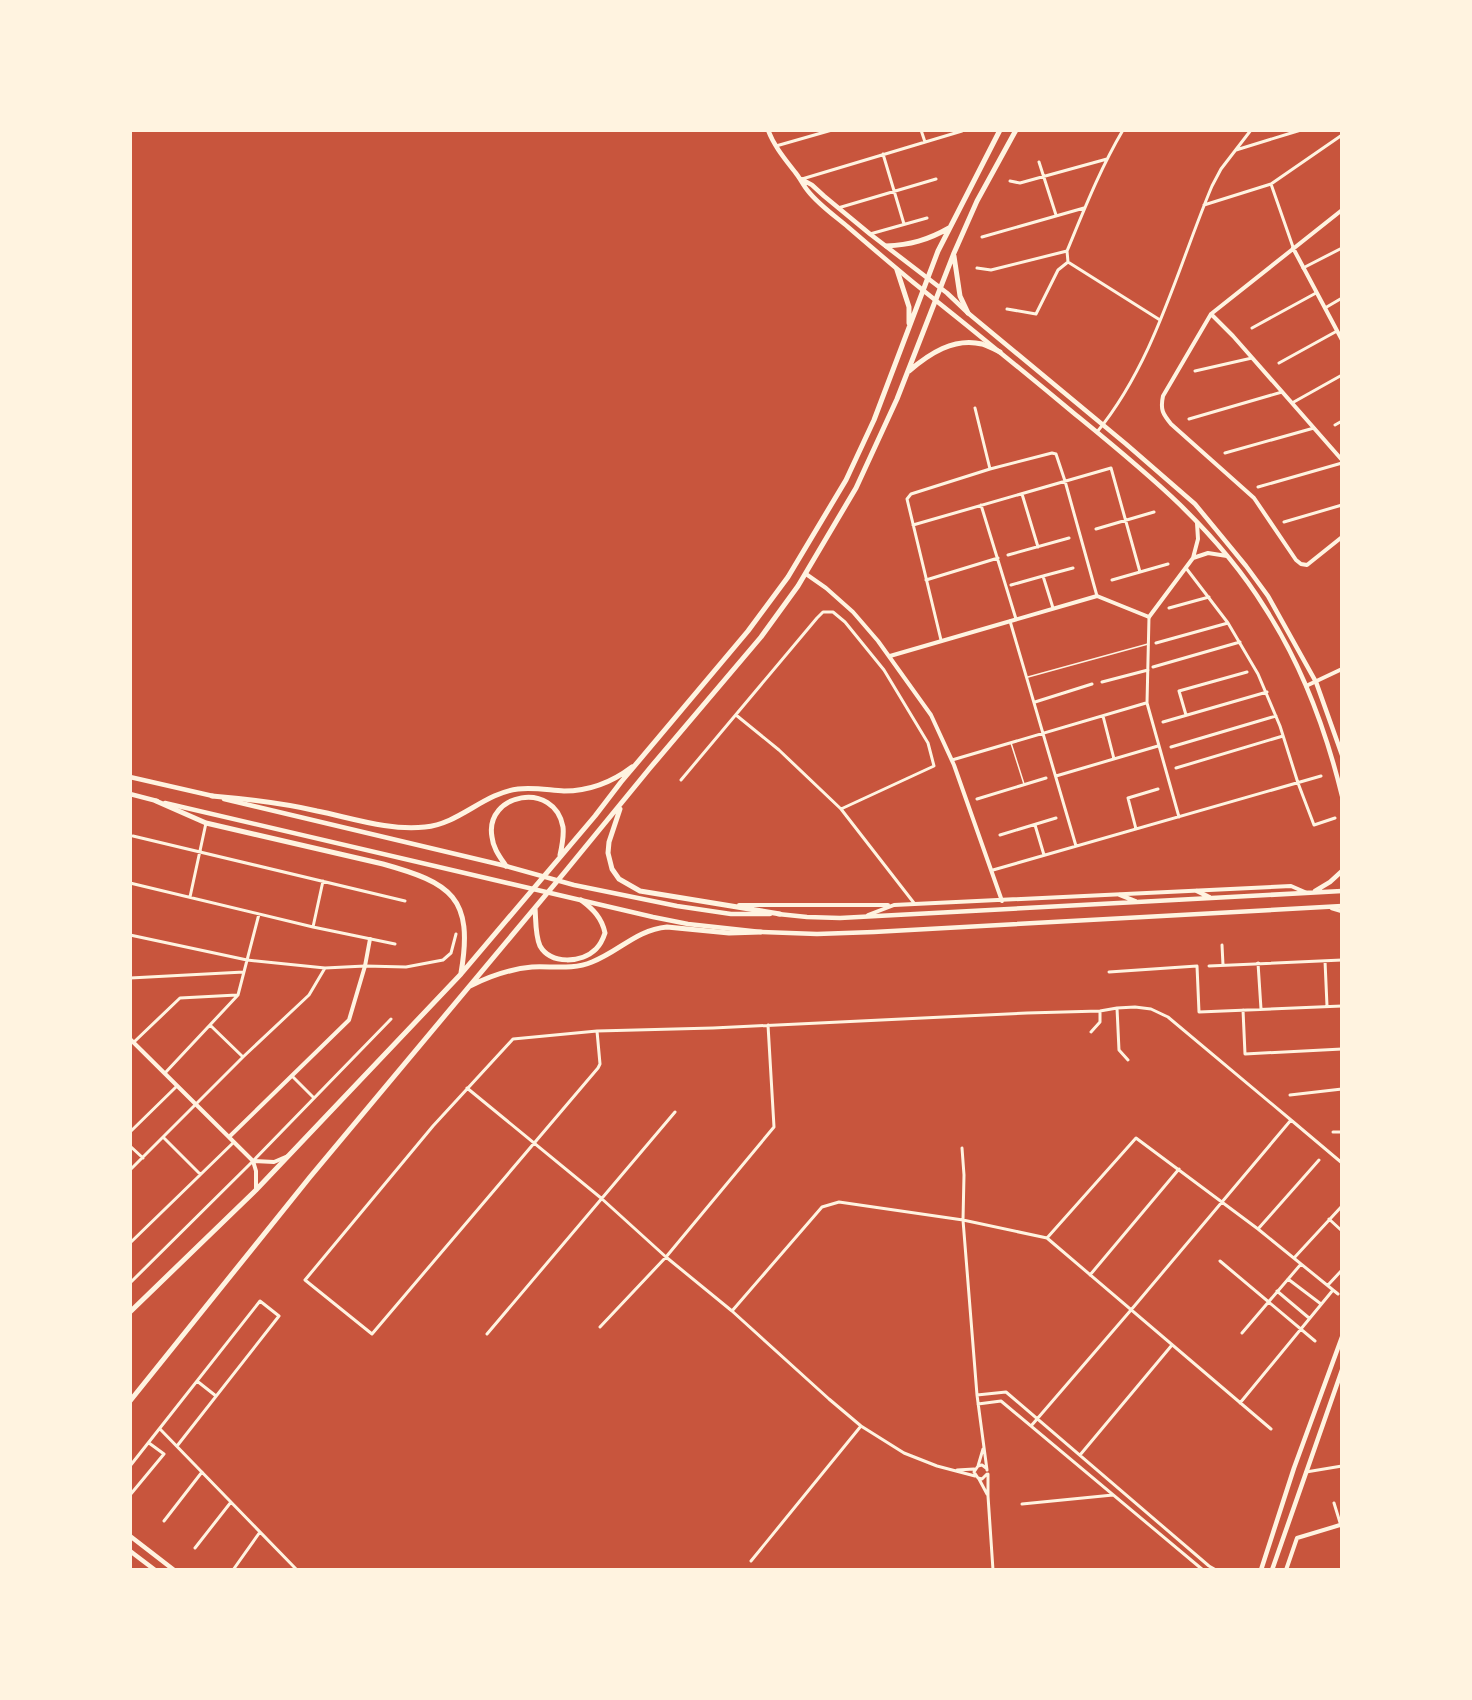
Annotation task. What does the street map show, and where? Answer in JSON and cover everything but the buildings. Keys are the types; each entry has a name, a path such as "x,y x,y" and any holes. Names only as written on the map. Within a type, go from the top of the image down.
{"main road":[{"path":"768,130 782,156 808,191 830,212 897,270 1169,492 1197,520 1227,555 1265,606 1291,653 1324,732 1341,796"},
{"path":"130,1312 256,1190 461,974 748,631 788,577 846,480 874,420 938,251 1000,130"},
{"path":"130,1401 310,1177 761,637 806,574 856,488 907,372 977,201 1016,130"},
{"path":"801,179 812,185 870,234 940,288 1195,504 1268,596 1316,682 1341,755"},
{"path":"886,246 920,242 950,227"},
{"path":"954,253 960,296 968,313"},
{"path":"897,270 910,311 909,328"},
{"path":"907,372 930,354 968,342 1000,352"},
{"path":"212,796 294,806 394,827 427,827 445,823 511,790 534,788 579,790 602,785 622,775 640,761"},
{"path":"130,777 506,866 574,885 677,906 720,912 780,914"},
{"path":"130,794 653,917 688,924 761,932"},
{"path":"506,866 494,846 491,830 501,808 511,801 527,796 548,803 559,815 563,825 560,858"},
{"path":"156,801 206,823 383,864 435,882 454,897 463,919 465,946 461,974"},
{"path":"622,802 609,842 609,860 619,879 640,891 780,914 807,917 866,916 1341,891"},
{"path":"1310,893 1324,887 1341,871"},
{"path":"1197,891 1212,898"},
{"path":"1120,895 1137,902"},
{"path":"535,908 541,946 554,957 565,960 576,959 590,954 597,948 605,933 597,914 582,900"},
{"path":"468,987 491,976 514,969 585,964 603,957 638,935 668,927 729,933 817,934 1341,906"},
{"path":"1329,907 1341,911"},
{"path":"1260,1569 1341,1337"},
{"path":"1272,1569 1341,1370"},
{"path":"1294,1468 1306,1472"},
{"path":"130,1536 174,1569"},
{"path":"130,1551 154,1569"}],"street":[{"path":"776,146 832,130"},
{"path":"921,130 925,142"},
{"path":"1068,262 1067,251 1085,207 1123,130"},
{"path":"1097,432 1136,374 1160,320 1204,205 1221,169 1251,130"},
{"path":"1234,150 1301,130"},
{"path":"801,179 962,131"},
{"path":"1204,205 1271,184 1341,135"},
{"path":"883,154 904,224"},
{"path":"1010,181 1020,183 1107,159"},
{"path":"1039,162 1056,216"},
{"path":"838,208 936,179"},
{"path":"1271,184 1293,247 1341,340"},
{"path":"982,237 1085,207"},
{"path":"1341,210 1211,314 1163,396 1161,404 1163,414 1171,424 1254,498 1301,564 1312,561 1341,537"},
{"path":"870,234 927,218"},
{"path":"1303,268 1341,248"},
{"path":"977,268 991,270 1067,251"},
{"path":"1068,262 1160,320"},
{"path":"1007,309 1036,314 1058,270 1068,262"},
{"path":"1252,328 1316,293"},
{"path":"1325,308 1341,298"},
{"path":"1211,314 1341,461 1258,488"},
{"path":"1279,363 1337,331"},
{"path":"1195,371 1252,358"},
{"path":"1292,403 1341,375"},
{"path":"1190,420 1282,392"},
{"path":"975,408 990,469"},
{"path":"1335,425 1341,421"},
{"path":"1225,453 1314,428"},
{"path":"941,640 907,499 911,494 990,469 1054,453 1065,481 1097,596"},
{"path":"913,525 1111,468 1140,572"},
{"path":"1022,493 1038,547"},
{"path":"981,505 1016,619"},
{"path":"1284,522 1341,505"},
{"path":"1096,529 1154,512"},
{"path":"1179,817 1147,703 1149,617 1193,558 1198,539 1197,520"},
{"path":"1008,555 1069,538"},
{"path":"1193,558 1208,553 1227,555"},
{"path":"926,580 998,558"},
{"path":"1112,580 1168,564"},
{"path":"1011,585 1073,568"},
{"path":"1186,568 1228,623 1267,692 1314,825 1335,818"},
{"path":"806,574 826,588 852,612 890,656 931,715 952,760 993,870 1002,901"},
{"path":"1043,576 1053,608"},
{"path":"890,656 1097,596 1149,617"},
{"path":"1169,608 1209,597"},
{"path":"681,780 823,612 833,612 845,622 884,670 928,743 934,766 842,809"},
{"path":"1010,621 1076,846"},
{"path":"1156,644 1228,623"},
{"path":"1153,667 1240,642"},
{"path":"1306,686 1341,669"},
{"path":"1102,682 1148,670"},
{"path":"1186,715 1179,691 1247,672"},
{"path":"1035,702 1092,684"},
{"path":"1163,722 1267,692"},
{"path":"952,760 1147,703"},
{"path":"736,715 779,750 842,809 914,904"},
{"path":"1102,716 1114,759"},
{"path":"1171,747 1276,716"},
{"path":"1176,768 1284,736"},
{"path":"1056,776 1159,746"},
{"path":"993,870 1321,776"},
{"path":"977,800 1046,778"},
{"path":"1136,829 1128,798 1158,789"},
{"path":"1000,835 1056,818"},
{"path":"190,897 206,823"},
{"path":"1035,825 1044,855"},
{"path":"133,836 405,901"},
{"path":"313,927 323,881"},
{"path":"130,883 313,927 395,944"},
{"path":"725,905 894,905 1291,886 1310,893"},
{"path":"866,916 894,905"},
{"path":"165,1073 238,995 259,914"},
{"path":"130,935 247,960 325,968 406,967 443,960 452,953 456,934"},
{"path":"229,1137 348,1020 365,966 370,939"},
{"path":"1222,945 1223,965"},
{"path":"1209,966 1341,960"},
{"path":"1325,961 1327,1006"},
{"path":"1258,963 1261,1009"},
{"path":"1109,972 1197,966 1199,1012 1341,1006"},
{"path":"130,1170 309,994 325,968"},
{"path":"130,978 244,972"},
{"path":"238,995 180,998 132,1040 254,1161 256,1190"},
{"path":"1117,1008 1119,1050 1128,1060"},
{"path":"597,1031 600,1064 598,1068 372,1334 305,1280 467,1088 513,1039 597,1031 1145,1008 1168,1017 1341,1162"},
{"path":"1243,1010 1245,1054 1341,1049"},
{"path":"1091,1032 1100,1022 1100,1011"},
{"path":"130,1283 254,1161 392,1019"},
{"path":"210,1024 243,1057"},
{"path":"600,1327 666,1257 774,1127 768,1025"},
{"path":"291,1076 314,1098"},
{"path":"130,1132 177,1086"},
{"path":"467,1088 601,1198 861,1426 904,1453 937,1466 982,1479 988,1472"},
{"path":"1290,1095 1341,1089"},
{"path":"487,1334 675,1112"},
{"path":"1031,1426 1291,1120"},
{"path":"1333,1132 1341,1132"},
{"path":"164,1138 200,1174"},
{"path":"1047,1238 1136,1138 1258,1229 1338,1294"},
{"path":"130,1243 234,1142"},
{"path":"130,1146 143,1158"},
{"path":"962,1148 963,1220 977,1395 988,1472 993,1569"},
{"path":"254,1161 274,1161 290,1155"},
{"path":"1258,1229 1319,1160"},
{"path":"1090,1275 1179,1170"},
{"path":"732,1311 822,1207 839,1202 963,1220 1047,1238 1271,1429"},
{"path":"1294,1258 1341,1206"},
{"path":"1329,1219 1341,1231"},
{"path":"1220,1261 1315,1341"},
{"path":"1242,1333 1301,1264"},
{"path":"1328,1286 1341,1270"},
{"path":"1288,1279 1321,1304"},
{"path":"1240,1403 1333,1290"},
{"path":"1277,1291 1309,1318"},
{"path":"130,1466 260,1301 279,1316 177,1446"},
{"path":"1080,1455 1172,1345"},
{"path":"197,1381 216,1396"},
{"path":"977,1395 1006,1392 1209,1566 1216,1569"},
{"path":"978,1404 1001,1401 1203,1569"},
{"path":"751,1561 861,1426"},
{"path":"160,1429 297,1569"},
{"path":"130,1495 164,1454 149,1443"},
{"path":"983,1448 976,1467 977,1477 988,1496"},
{"path":"955,1470 981,1465 988,1472"},
{"path":"1306,1472 1341,1466"},
{"path":"164,1521 202,1472"},
{"path":"1022,1504 1113,1495"},
{"path":"195,1548 231,1502"},
{"path":"1286,1569 1295,1539 1341,1526 1334,1503"},
{"path":"233,1569 260,1532"},
{"path":"1173,1545 1178,1539"},
{"path":"146,1563 147,1569"}],"lane":[{"path":"1027,677 1149,644"},
{"path":"1011,742 1024,785"}]}
